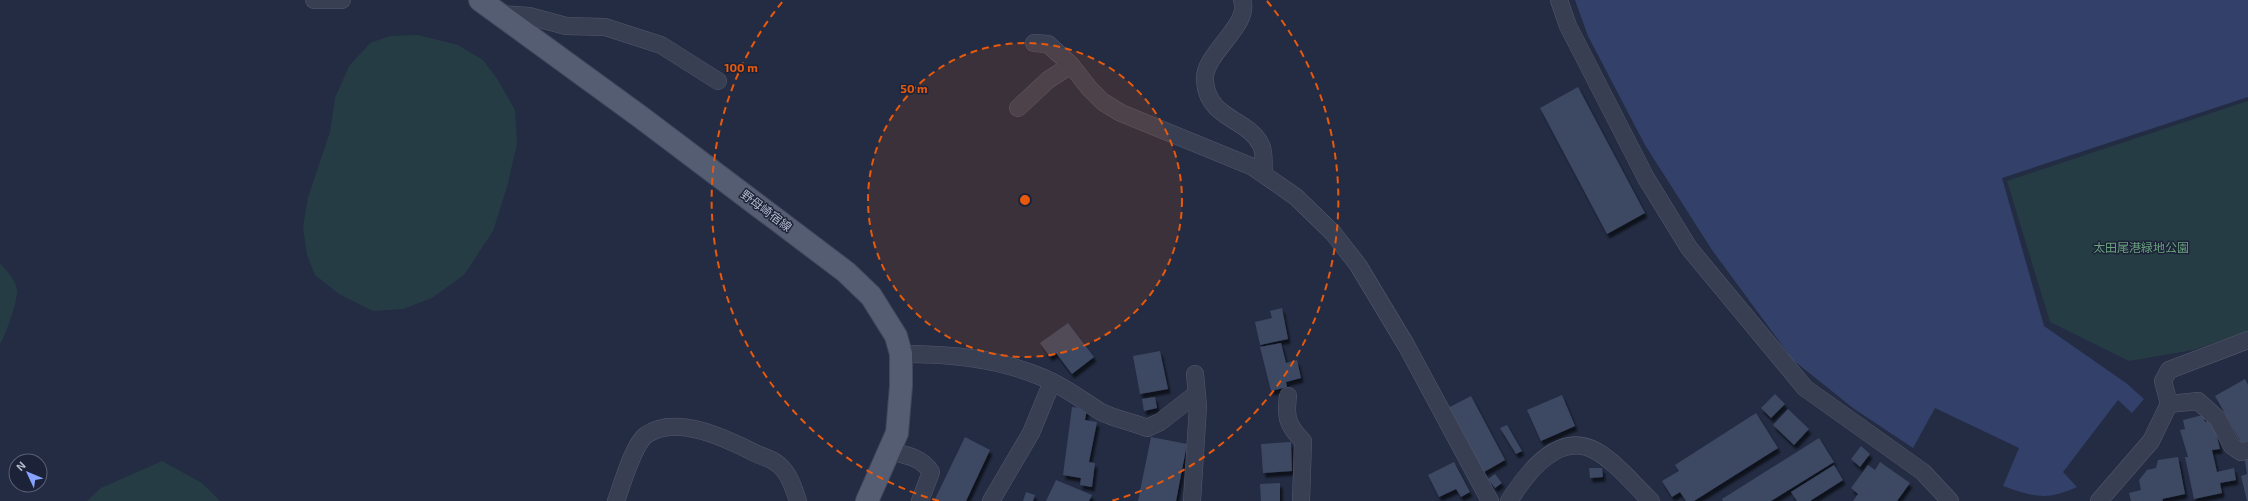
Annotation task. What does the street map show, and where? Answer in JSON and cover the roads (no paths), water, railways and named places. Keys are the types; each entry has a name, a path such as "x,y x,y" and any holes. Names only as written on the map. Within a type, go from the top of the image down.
{"main road":[{"name":"野母崎宿線","path":"480,0 846,272 871,296 896,336 901,354 901,386 897,433 867,501"}],"street":[{"path":"314,0 342,0"},
{"path":"1242,0 1243,14 1207,68 1204,80 1211,103 1256,137 1262,147 1264,173"},
{"path":"1559,0 1568,26 1646,178 1689,248 1805,388 1923,472 1946,500"},
{"path":"499,14 529,16 566,26 605,27 661,45 718,81"},
{"path":"1034,43 1048,44 1071,65 1089,88 1103,102 1121,113 1264,173 1296,197 1333,233 1358,265 1406,345 1490,501"},
{"path":"1018,108 1048,80 1071,65"},
{"path":"2099,501 2151,441 2170,404 2163,381 2169,370 2248,340"},
{"path":"901,354 951,354 1000,363 1052,382 1103,413 1147,428 1160,422 1196,394"},
{"path":"1192,501 1198,406 1195,374"},
{"path":"991,501 1031,433 1052,382"},
{"path":"1288,396 1286,410 1290,428 1303,440 1301,501"},
{"path":"2170,404 2198,401 2218,420 2232,446 2241,452 2248,450"},
{"path":"616,501 634,453 644,436 664,428 698,429 728,439 776,463 790,478 798,501"},
{"path":"1509,501 1531,469 1540,461 1562,449 1572,447 1594,450 1604,456 1651,501"},
{"path":"889,451 915,458 925,464 931,472 920,501"}],"water":[{"path":"1575,0 2248,0 2248,97 2002,178 2044,326 2126,383 2144,399 2132,413 2118,400 2063,472 2077,487 2057,494 2040,496 2023,493 2003,486 2019,448 1935,408 1913,448 1853,408 1793,360 1712,250 1645,145 1588,36"}],"park label":[{"name":"太田尾港緑地公園","path":"2141,248"}]}
